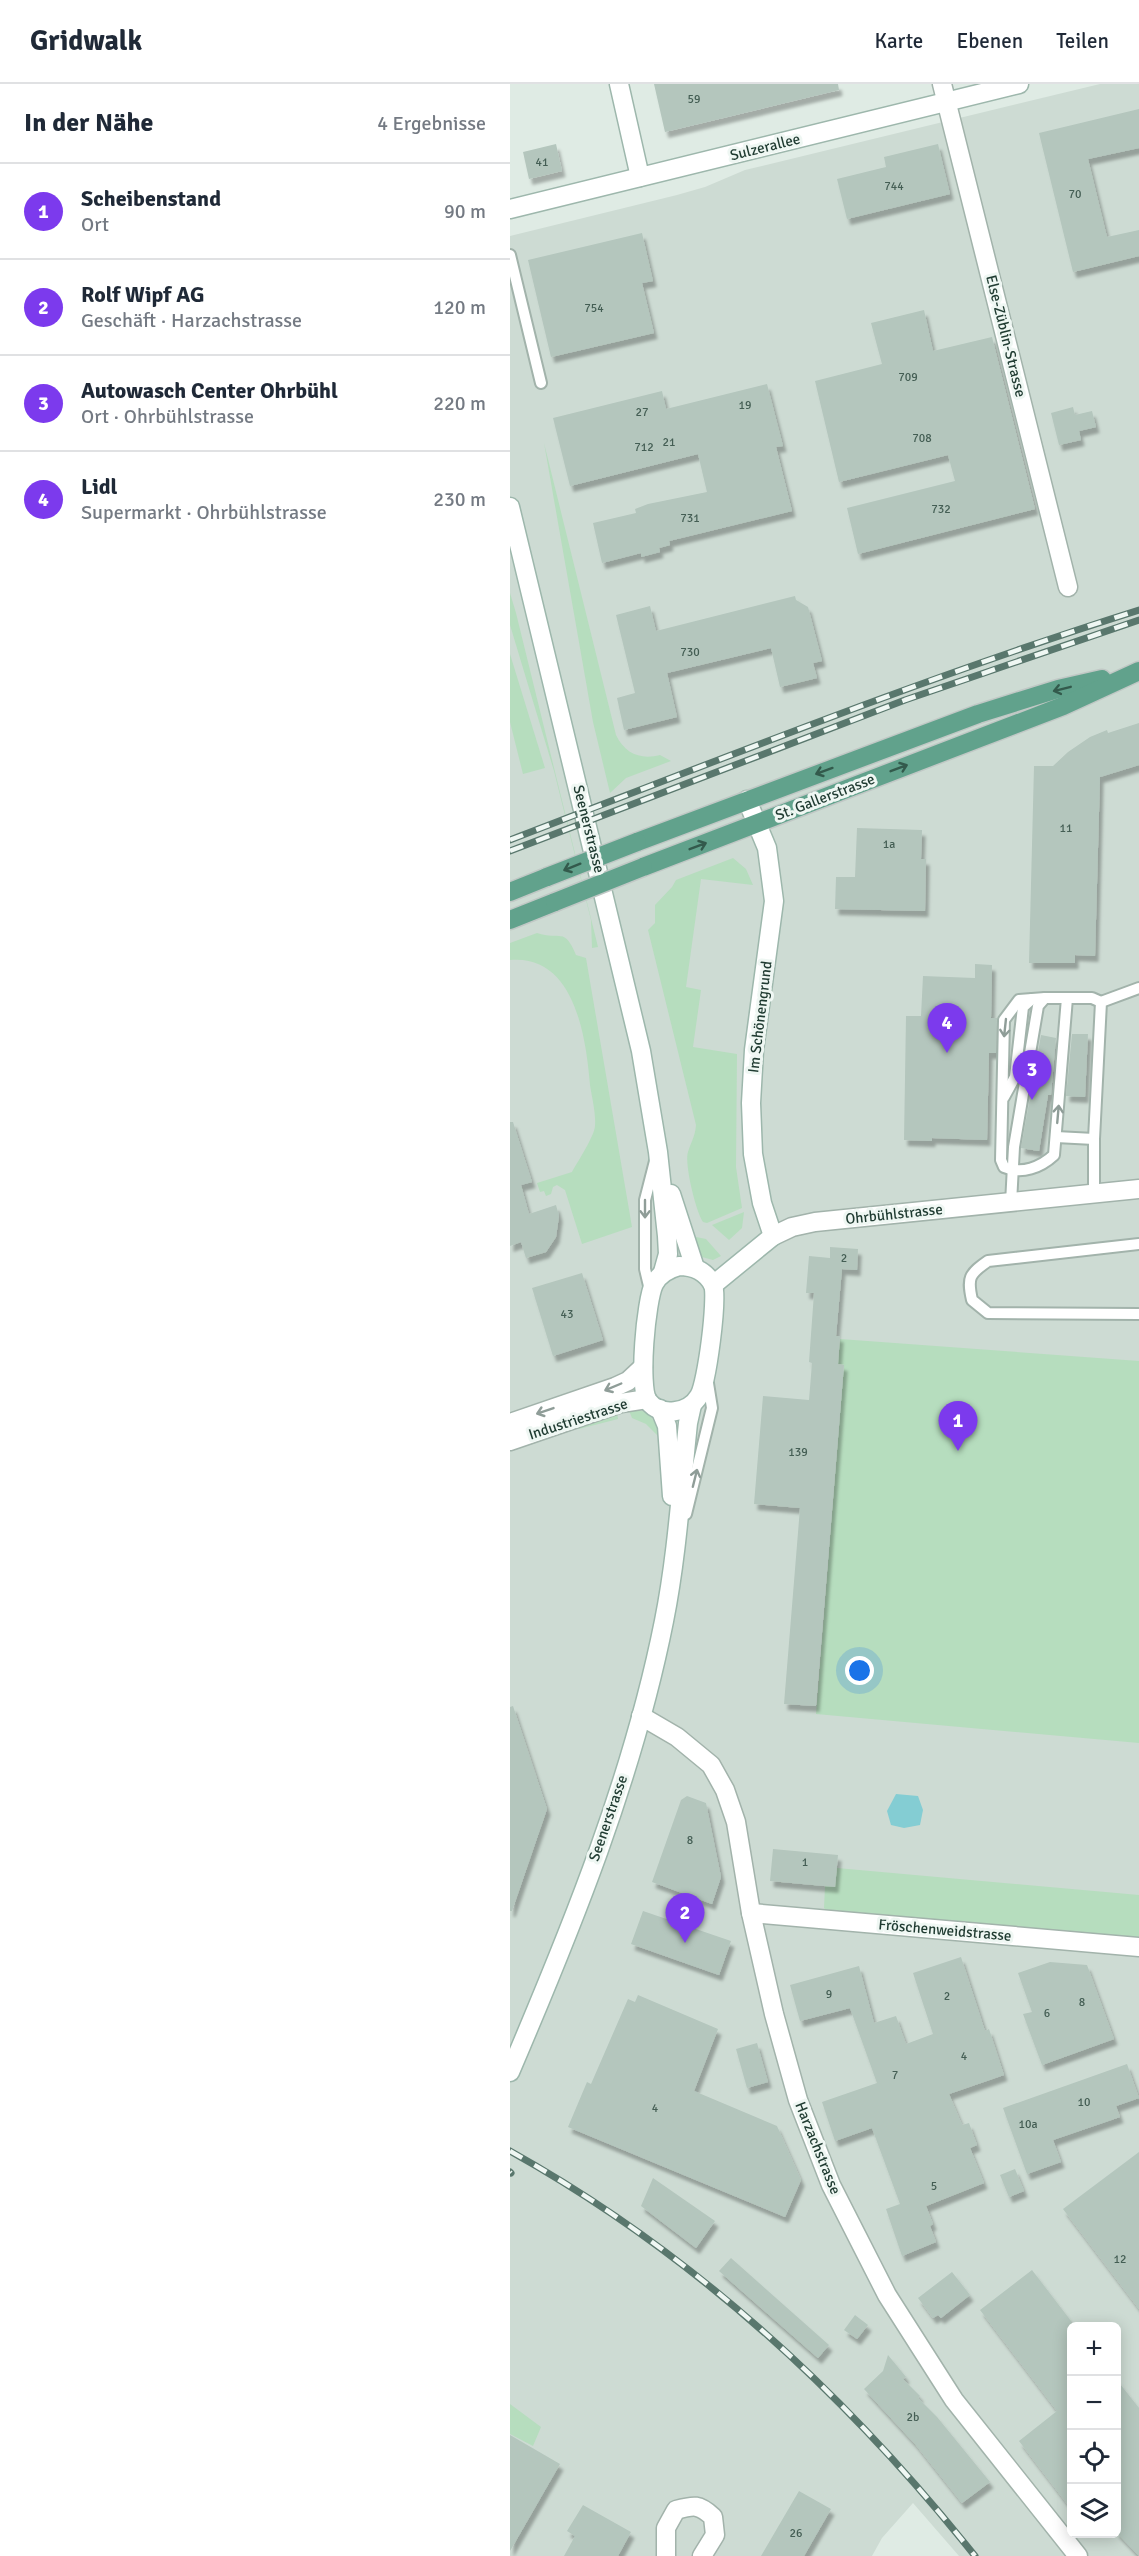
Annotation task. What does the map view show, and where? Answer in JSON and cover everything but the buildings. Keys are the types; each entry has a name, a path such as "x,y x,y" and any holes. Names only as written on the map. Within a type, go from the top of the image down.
{"main road":[{"path":"619,84 640,177"},
{"name":"Sulzerallee","path":"510,209 640,177 944,93 1019,84"},
{"name":"Else-Züblin-Strasse","path":"944,93 1068,587"},
{"name":"Seenerstrasse","path":"510,507 642,1051 668,1236 668,1254 663,1272 653,1285 651,1293 643,1383 667,1426 676,1555"},
{"name":"St. Gallerstrasse","path":"510,892 978,714 1058,689 1139,671"},
{"name":"St. Gallerstrasse","path":"510,920 1063,706 1139,671"},
{"name":"Im Schönengrund","path":"747,800 767,848 774,901 754,1050 751,1103 757,1173 762,1203 773,1236"},
{"name":"Seenerstrasse","path":"510,2072 565,1941 626,1768 641,1716 664,1623 676,1555 688,1423 692,1405 702,1392 706,1372 715,1302 713,1285 709,1278 695,1268 657,1152"},
{"name":"Ohrbühlstrasse","path":"713,1285 773,1236 792,1227 815,1222 1139,1189"},
{"path":"663,1272 679,1266 695,1268"},
{"name":"Industriestrasse","path":"510,1423 615,1387 628,1381 643,1367"},
{"name":"Industriestrasse","path":"510,1441 621,1403 654,1404"},
{"path":"654,1404 677,1411 692,1405"},
{"name":"Harzachstrasse","path":"641,1716 677,1737 711,1765 725,1790 736,1821 751,1913 774,2014 798,2100 831,2185 883,2288 954,2400 1078,2556"},
{"name":"Fröschenweidstrasse","path":"751,1913 1139,1947"},
{"path":"666,2556 666,2528 676,2510 690,2506 702,2507 713,2517 715,2535 702,2556"}],"lane":[{"path":"510,255 541,383"},
{"path":"1067,999 1054,1155 1042,1166 1012,1170 1004,1167 1000,1160 1004,1020 1019,1000 1092,998 1101,1002 1139,988"},
{"path":"1011,1203 1012,1170 1032,1034 1038,1006 1045,998"},
{"path":"1002,1099 1015,1077 1023,1007 1032,999"},
{"path":"1094,1194 1094,1139 1101,1002"},
{"path":"1056,1137 1094,1139"},
{"name":"Seenerstrasse","path":"651,1293 645,1269 645,1200 657,1152"},
{"path":"1139,1244 988,1261 973,1272 969,1283 972,1300 988,1313 1139,1314"},
{"name":"Seenerstrasse","path":"676,1555 712,1408 706,1372"}],"shaded area":[{"path":"1100,84 1139,84 1139,2556 959,2556 913,2503 882,2538 872,2556 510,2556 510,236 705,187 745,170"}],"green space":[{"path":"544,443 616,735 624,747 634,754 646,757 660,755 671,761 626,778 610,793 593,722"},
{"path":"510,593 598,947 592,948 591,920 554,771 510,625"},
{"path":"510,654 545,768 523,774 510,722"},
{"path":"733,858 746,869 753,885 701,879 686,987 701,990 693,1047 737,1054 736,1167 742,1208 707,1223 703,1222 691,1187 687,1158 696,1125 648,930 655,923 655,905 676,880"},
{"path":"537,933 565,937 576,955 586,958 632,1227 582,1244 565,1190 557,1185 553,1187 551,1194 546,1196 544,1191 540,1192 537,1183 572,1172 592,1136 595,1121 585,1045 573,1003 563,985 549,970 532,962 510,960 510,943"},
{"path":"744,1212 742,1228 729,1240 712,1225"},
{"path":"691,1236 706,1239 721,1256 713,1260 702,1257"},
{"path":"840,1339 1139,1361 1139,1743 816,1714 844,1365 838,1364"},
{"path":"628,1408 640,1410 650,1416 656,1425 659,1437 646,1424 632,1418"},
{"path":"617,1410 618,1419 579,1429 575,1425"},
{"path":"837,1868 1139,1895 1139,1947 836,1921 824,1908 825,1886 835,1886"},
{"path":"510,2404 541,2427 533,2446 510,2434"}],"water":[{"path":"896,1794 918,1796 923,1810 920,1825 904,1828 891,1825 887,1811"}],"railway":[{"path":"510,840 901,691 1139,610"},
{"path":"510,851 905,700 1139,620"},
{"path":"510,2151 577,2191 642,2234 762,2331 819,2383 873,2438 975,2556"}],"place":[{"name":"Lidl","path":"947,1053"},
{"name":"Autowasch Center Ohrbühl","path":"1032,1100"},
{"name":"Scheibenstand","path":"958,1451"},
{"name":"Rolf Wipf AG","path":"685,1943"}]}
